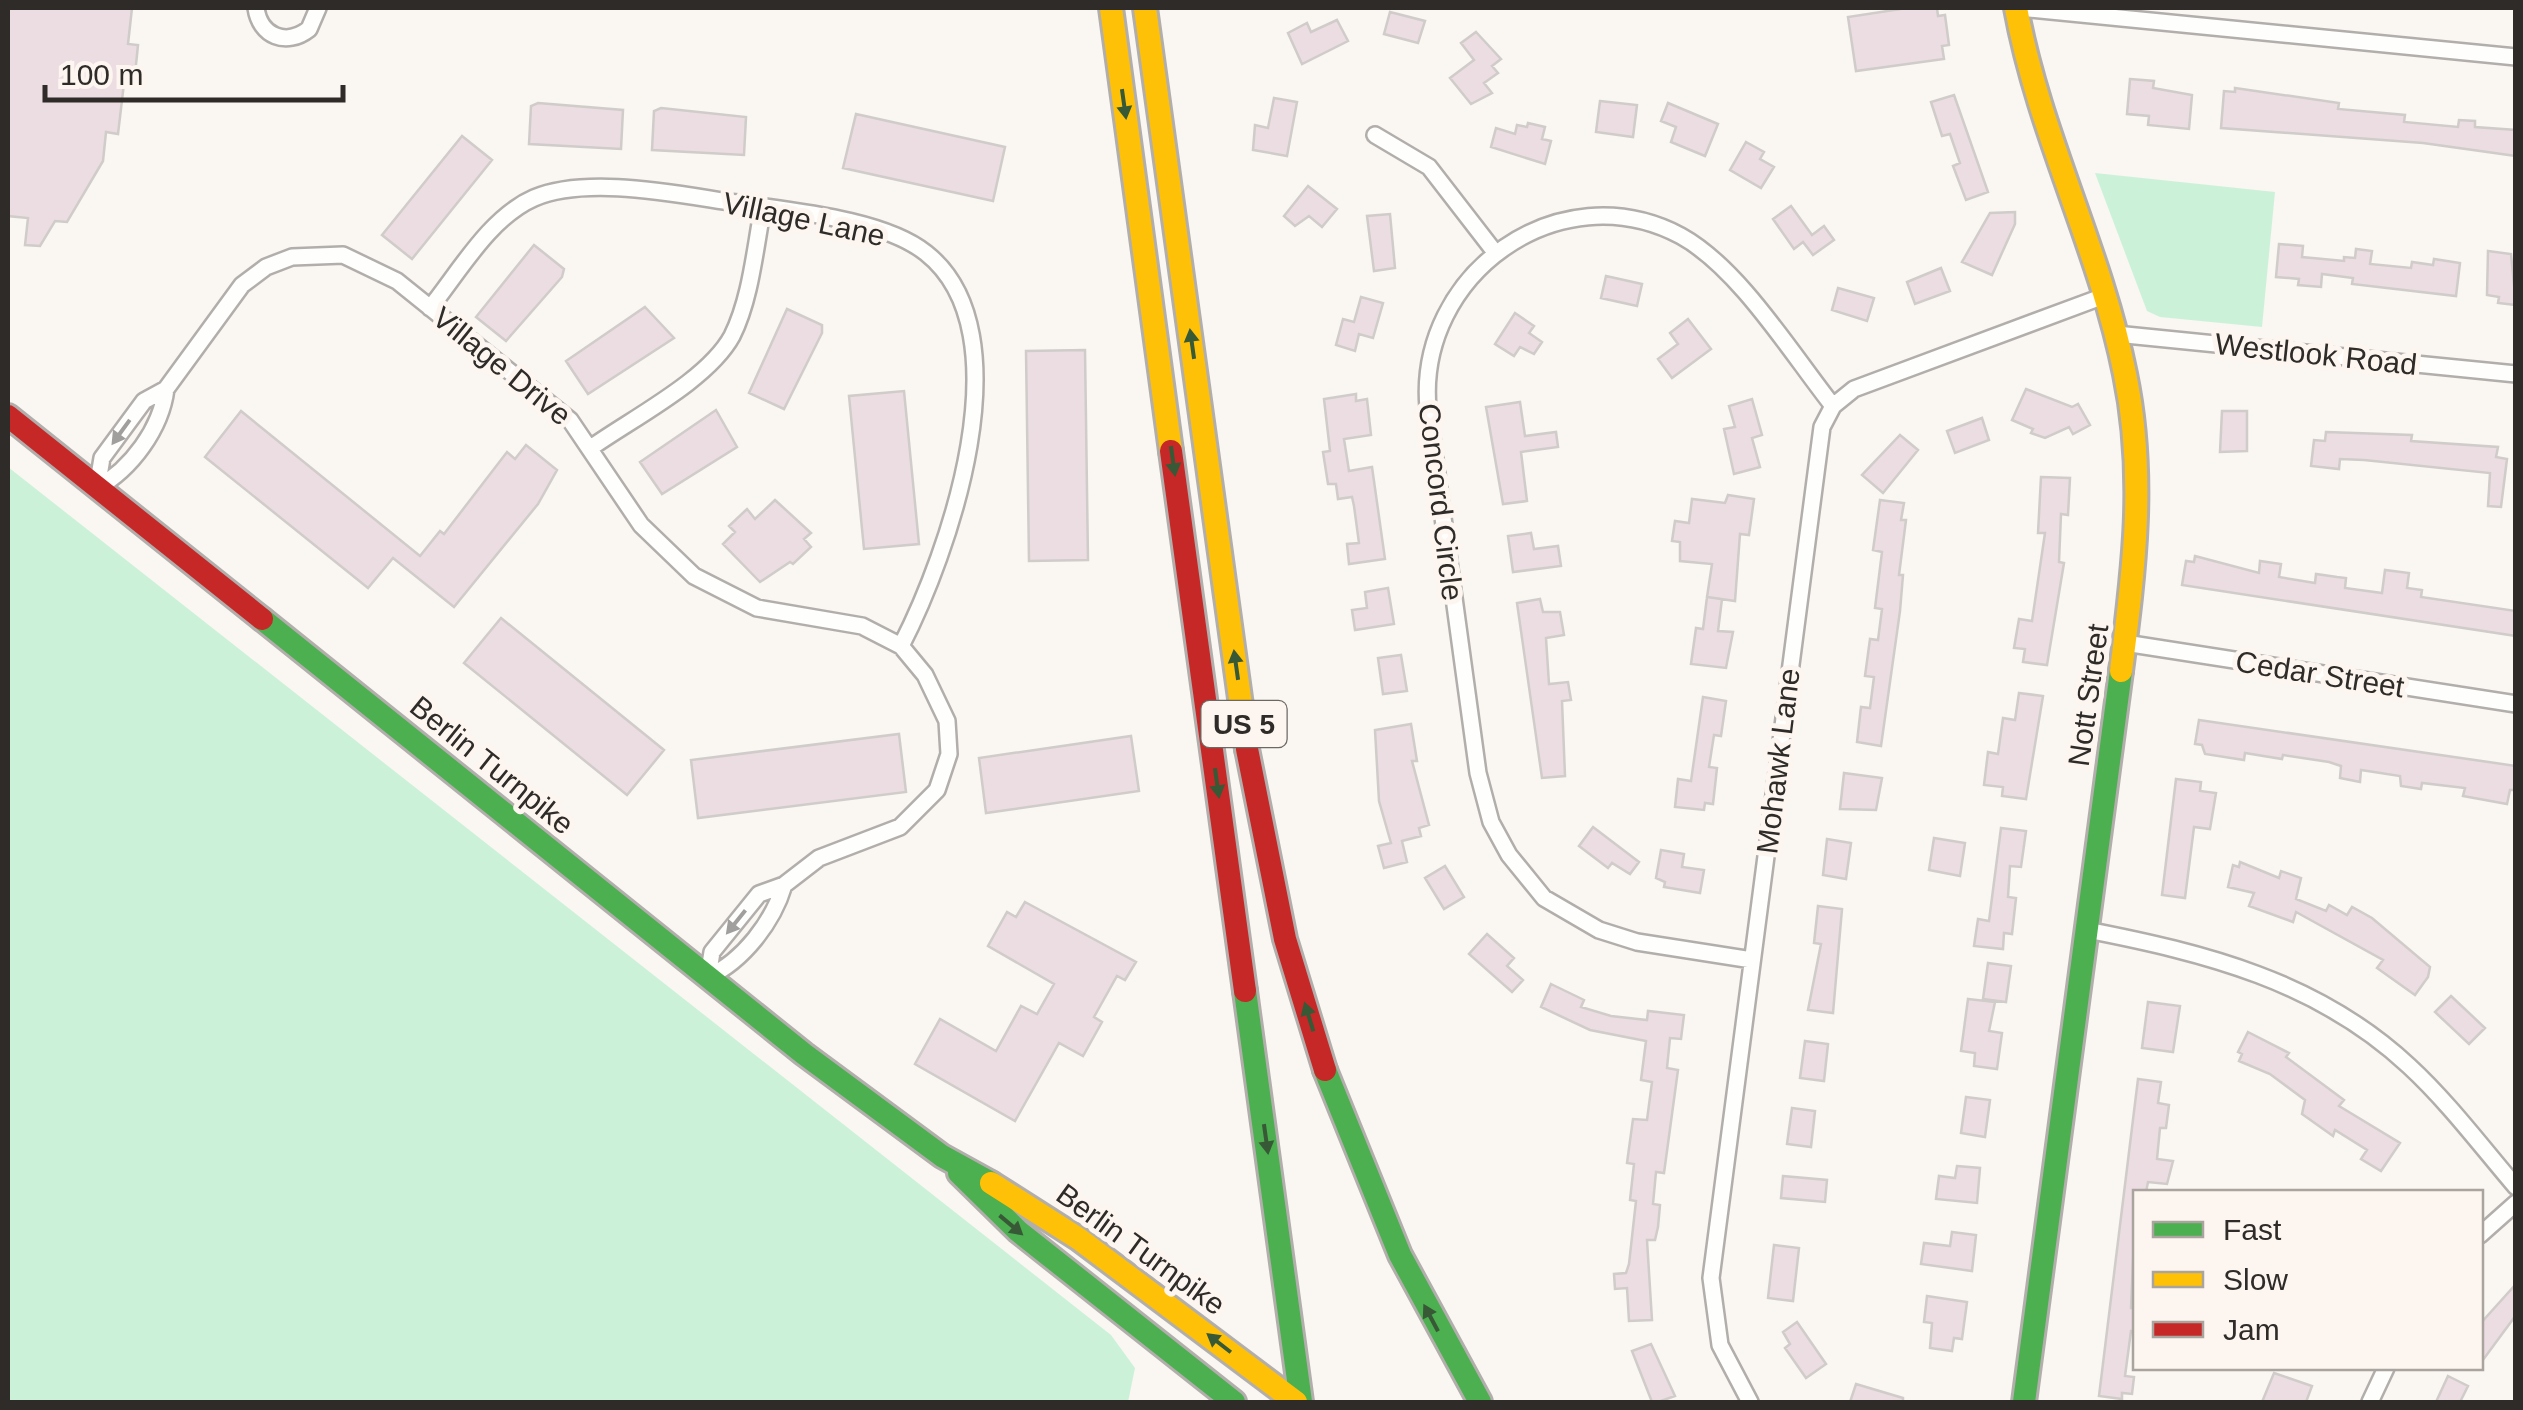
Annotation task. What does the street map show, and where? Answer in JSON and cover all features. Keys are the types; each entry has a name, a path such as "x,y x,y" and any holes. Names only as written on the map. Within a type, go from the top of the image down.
{"main road":[{"name":"US 5","path":"1111,8 1296,1361 1298,1402"},
{"name":"US 5","path":"1146,8 1246,738 1271,880 1312,1028 1360,1164 1420,1297 1480,1402"},
{"name":"Nott Street","path":"2017,8 2040,120 2116,334 2132,410 2139,494 2125,644 2024,1402"},
{"name":"Berlin Turnpike","path":"8,416 708,977 942,1156 1032,1206 1298,1402"},
{"name":"Berlin Turnpike","path":"942,1156 993,1210 1234,1402"}],"street":[{"path":"256,8 263,28 291,39 309,29 318,8"},
{"path":"2017,8 2516,57"},
{"path":"1375,135 1428,167 1494,251"},
{"name":"Village Lane","path":"430,308 502,220 522,204 548,193 618,190 764,207 874,230 914,245 934,260 962,306 974,378 966,465 941,556 900,646"},
{"path":"592,447 698,374 722,350 742,310 764,207"},
{"name":"Concord Circle","path":"1752,960 1637,942 1569,915 1524,876 1487,811 1472,736 1427,387 1432,349 1444,319 1468,279 1494,251 1536,230 1587,216 1631,219 1666,229 1700,248 1723,269 1833,406"},
{"name":"Village Drive","path":"97,488 102,458 144,401 166,390 242,284 266,267 292,257 318,253 355,258 386,274 556,408 592,447 641,524 666,552 710,586 771,612 872,629 900,646 919,666 943,710 950,742 943,778 921,810 900,827 819,858 784,885 759,894 712,952 708,977"},
{"path":"1833,406 1864,384 2104,296"},
{"name":"Westlook Road","path":"2116,334 2516,374"},
{"name":"Village Drive","path":"97,488 119,476 163,415 166,390"},
{"name":"Mohawk Lane","path":"1750,1402 1720,1345 1711,1286 1820,436 1833,406"},
{"name":"Cedar Street","path":"2125,644 2516,704"},
{"name":"Village Drive","path":"708,977 730,967 777,908 784,885"},
{"path":"2087,930 2206,955 2316,999 2409,1066 2516,1188"},
{"path":"2483,1232 2516,1202"},
{"path":"2370,1402 2385,1370"}],"green space":[{"path":"2095,173 2275,192 2262,327 2160,317 2147,311"},
{"path":"8,467 1111,1335 1135,1368 1128,1402 8,1402"}],"building":[{"path":"8,8 132,8 128,44 138,45 134,84 124,83 118,134 106,132 103,161 67,222 55,221 40,246 25,245 28,218 8,216"},
{"path":"1907,8 1937,8 1938,16 1945,15 1949,45 1942,46 1944,59 1856,71 1848,17"},
{"path":"1390,12 1425,21 1418,43 1384,34"},
{"path":"1337,20 1348,41 1302,64 1288,33 1307,23 1311,32"},
{"path":"1476,32 1501,59 1492,66 1498,73 1484,83 1492,93 1471,104 1450,78 1474,60 1461,43"},
{"path":"2130,79 2154,81 2153,88 2192,95 2189,129 2148,125 2149,116 2127,114"},
{"path":"2235,88 2339,103 2338,109 2405,115 2404,122 2458,127 2459,120 2475,121 2475,127 2516,130 2516,156 2423,143 2221,128 2224,91 2235,92"},
{"path":"1954,95 1988,192 1966,200 1953,166 1960,163 1950,134 1942,136 1931,102"},
{"path":"1274,98 1297,102 1287,156 1253,150 1255,125 1268,128"},
{"path":"1600,101 1637,105 1633,137 1596,132"},
{"path":"538,103 623,110 621,149 529,144 531,106"},
{"path":"1668,103 1718,124 1705,156 1671,142 1676,127 1661,121"},
{"path":"661,108 746,117 744,155 652,150 654,111"},
{"path":"856,114 1005,147 993,201 843,168"},
{"path":"1528,123 1545,127 1542,139 1551,141 1545,164 1491,147 1496,128 1515,134 1517,125 1527,127"},
{"path":"462,136 492,160 412,259 382,235"},
{"path":"1746,142 1764,152 1760,159 1774,167 1761,188 1730,170"},
{"path":"1308,186 1337,209 1322,227 1309,216 1295,226 1284,216"},
{"path":"1791,206 1812,235 1824,226 1834,240 1813,255 1803,242 1794,249 1773,219"},
{"path":"2015,212 2015,224 1992,275 1962,262 1990,213"},
{"path":"1390,214 1395,268 1374,271 1367,216"},
{"path":"2279,244 2303,246 2302,257 2344,261 2344,257 2355,258 2356,249 2372,251 2370,264 2411,268 2412,262 2433,265 2434,259 2460,263 2456,296 2352,284 2353,278 2322,274 2321,287 2298,285 2299,279 2276,277"},
{"path":"534,245 564,269 562,277 506,341 476,317"},
{"path":"2488,251 2511,254 2516,305 2498,303 2499,297 2487,295"},
{"path":"1941,268 1950,291 1915,304 1907,282"},
{"path":"1606,276 1642,284 1637,306 1601,298"},
{"path":"1838,288 1874,298 1867,321 1832,310"},
{"path":"1361,297 1383,303 1373,338 1359,334 1355,351 1336,345 1343,319 1354,322"},
{"path":"645,307 674,338 588,394 566,361"},
{"path":"787,309 822,325 822,333 784,409 749,393"},
{"path":"1515,313 1534,326 1529,333 1542,342 1534,354 1520,347 1514,356 1495,344"},
{"path":"1688,319 1711,349 1672,378 1658,359 1678,344 1670,333"},
{"path":"1085,350 1088,560 1029,561 1026,351"},
{"path":"2026,389 2072,407 2078,404 2090,425 2073,434 2069,427 2045,438 2031,433 2033,429 2012,420"},
{"path":"904,391 919,544 864,549 849,396"},
{"path":"1356,394 1356,401 1367,399 1371,435 1344,439 1349,471 1372,467 1385,559 1349,564 1347,544 1359,543 1354,506 1352,497 1338,499 1336,484 1328,484 1323,452 1330,451 1324,399"},
{"path":"1752,399 1762,435 1752,438 1760,467 1734,474 1724,429 1735,427 1729,406"},
{"path":"1520,402 1525,436 1556,432 1558,447 1521,452 1527,501 1503,504 1486,407"},
{"path":"716,410 737,447 662,494 640,462"},
{"path":"241,411 420,556 440,531 444,534 507,452 515,459 526,445 557,470 538,504 454,607 393,558 368,588 205,457"},
{"path":"2222,411 2247,411 2247,451 2220,452"},
{"path":"1982,418 1989,440 1955,453 1947,431"},
{"path":"2326,432 2412,435 2411,441 2498,447 2496,457 2507,459 2501,507 2488,506 2490,473 2340,459 2339,469 2311,466 2314,440 2325,441"},
{"path":"1900,435 1918,450 1883,493 1862,475"},
{"path":"2041,477 2070,478 2068,515 2061,514 2059,562 2064,563 2047,665 2023,662 2025,649 2014,648 2019,619 2032,621 2045,533 2038,533"},
{"path":"1728,495 1754,499 1749,535 1740,534 1735,601 1707,597 1712,564 1680,561 1680,542 1672,541 1675,521 1689,523 1692,499 1725,503"},
{"path":"775,500 811,533 804,539 811,547 793,564 790,562 760,582 723,544 735,532 729,526 747,509 755,519"},
{"path":"1880,500 1904,503 1901,520 1906,520 1899,575 1903,575 1900,611 1881,746 1857,742 1861,707 1870,708 1874,677 1865,676 1870,639 1878,640 1882,609 1875,608 1882,552 1873,550"},
{"path":"1531,533 1534,549 1558,546 1561,566 1513,572 1508,536"},
{"path":"2195,556 2259,573 2260,561 2281,564 2279,577 2315,583 2316,574 2346,578 2345,588 2382,593 2385,570 2409,573 2407,588 2422,590 2421,597 2516,611 2516,636 2182,585 2186,561 2194,562"},
{"path":"1388,588 1394,624 1355,630 1352,610 1367,608 1365,592"},
{"path":"1707,597 1722,599 1718,631 1733,632 1726,668 1691,664 1696,628 1703,629"},
{"path":"1540,599 1543,612 1560,612 1564,635 1546,638 1549,684 1568,682 1571,700 1562,701 1565,776 1542,778 1517,603"},
{"path":"501,618 664,750 627,795 464,663"},
{"path":"1401,655 1407,691 1383,694 1378,658"},
{"path":"2019,693 2043,696 2026,799 2002,796 2003,787 1984,785 1988,752 1998,754 2003,718 2015,720"},
{"path":"1703,697 1726,701 1721,736 1714,735 1709,767 1717,768 1713,804 1705,803 1704,810 1675,807 1678,779 1691,781"},
{"path":"2199,720 2516,766 2514,790 2510,790 2507,804 2463,796 2465,788 2422,783 2421,789 2401,786 2400,776 2361,770 2360,782 2340,778 2341,766 2329,762 2283,755 2282,759 2245,753 2244,760 2205,754 2202,745 2195,744"},
{"path":"1411,724 1417,761 1412,761 1429,825 1419,828 1421,836 1402,841 1407,862 1384,868 1378,846 1391,843 1379,801 1375,730"},
{"path":"899,734 906,792 698,818 691,760"},
{"path":"1131,736 1139,791 986,813 979,758"},
{"path":"1844,773 1882,778 1876,810 1840,809"},
{"path":"2176,779 2201,782 2200,791 2216,793 2210,829 2194,827 2185,898 2162,895"},
{"path":"1593,827 1639,862 1630,874 1612,863 1608,868 1579,846"},
{"path":"2001,828 2026,831 2021,867 2010,866 2008,897 2016,898 2012,934 2004,933 2003,949 1974,946 1978,919 1989,921"},
{"path":"1934,838 1965,843 1960,876 1929,870"},
{"path":"1827,839 1851,843 1846,879 1823,875"},
{"path":"1661,850 1684,854 1682,867 1704,870 1700,893 1664,887 1665,882 1656,878"},
{"path":"2240,862 2279,878 2281,871 2301,878 2296,899 2326,911 2329,905 2347,915 2352,907 2372,918 2430,967 2428,977 2415,995 2377,968 2383,960 2296,912 2293,922 2249,906 2254,893 2228,887 2233,865 2239,867"},
{"path":"1445,866 1464,897 1444,909 1425,878"},
{"path":"1025,902 1136,962 1125,980 1117,976 1094,1017 1102,1022 1083,1056 1059,1043 1015,1121 915,1064 940,1019 996,1051 1021,1006 1037,1014 1054,984 988,946 1007,912 1016,917"},
{"path":"1818,906 1842,909 1833,1013 1808,1010 1821,944 1814,943"},
{"path":"1487,934 1514,958 1507,966 1523,980 1512,992 1469,954"},
{"path":"1988,963 2011,966 2006,1002 1983,999"},
{"path":"1551,984 1584,1000 1581,1007 1611,1016 1647,1020 1648,1011 1684,1015 1681,1039 1670,1038 1667,1068 1678,1070 1664,1173 1656,1172 1653,1204 1660,1205 1658,1227 1655,1240 1647,1240 1652,1320 1629,1321 1627,1288 1615,1289 1614,1274 1626,1273 1629,1264 1636,1201 1630,1200 1634,1164 1627,1163 1633,1119 1647,1120 1652,1082 1641,1080 1646,1041 1590,1030 1541,1007"},
{"path":"2451,996 2485,1028 2469,1044 2435,1012"},
{"path":"1968,999 1995,1002 1989,1031 2002,1033 1997,1069 1974,1066 1975,1053 1961,1051"},
{"path":"2148,1002 2180,1006 2173,1052 2142,1048"},
{"path":"2248,1032 2289,1053 2286,1057 2344,1100 2339,1106 2400,1143 2381,1171 2361,1159 2367,1150 2335,1130 2333,1136 2302,1114 2305,1100 2270,1074 2239,1061 2242,1054 2238,1052"},
{"path":"1805,1041 1828,1044 1824,1081 1800,1078"},
{"path":"2138,1079 2161,1082 2158,1103 2169,1105 2166,1128 2160,1128 2157,1159 2173,1161 2167,1184 2148,1182 2146,1190 2133,1190 2133,1331 2125,1376 2134,1377 2132,1394 2122,1393 2122,1399 2099,1396"},
{"path":"1966,1097 1990,1100 1985,1137 1961,1133"},
{"path":"1792,1108 1815,1111 1811,1147 1787,1144"},
{"path":"1957,1166 1980,1168 1977,1203 1936,1199 1939,1176 1955,1178"},
{"path":"1783,1176 1827,1180 1825,1202 1781,1198"},
{"path":"1952,1232 1976,1235 1972,1271 1921,1264 1924,1243 1950,1246"},
{"path":"1774,1245 1799,1248 1793,1301 1768,1298"},
{"path":"2516,1284 2516,1315 2483,1360 2483,1321"},
{"path":"1927,1296 1967,1302 1962,1339 1954,1338 1952,1351 1930,1348 1932,1323 1924,1322"},
{"path":"1797,1322 1826,1364 1806,1378 1785,1348 1790,1344 1783,1332"},
{"path":"1651,1344 1675,1396 1658,1402 1652,1402 1632,1351"},
{"path":"2274,1373 2312,1386 2306,1402 2262,1402"},
{"path":"2448,1376 2468,1386 2460,1402 2436,1402"},
{"path":"1856,1384 1903,1398 1903,1402 1850,1402"}],"traffic: fast":[{"path":"262,619 804,1054 942,1156 991,1183"},
{"path":"2024,1402 2121,671"},
{"path":"1245,991 1301,1402"},
{"path":"1325,1070 1400,1255 1480,1402"},
{"path":"959,1173 1018,1231 1234,1402"}],"traffic: slow":[{"path":"1111,8 1171,451"},
{"path":"1145,8 1247,749"},
{"path":"2016,8 2039,101 2101,282 2125,374 2135,449 2136,522 2121,671"},
{"path":"991,1183 1079,1239 1296,1402"}],"traffic: jam":[{"path":"8,416 262,619"},
{"path":"1171,451 1245,991"},
{"path":"1247,749 1285,939 1325,1070"}]}
